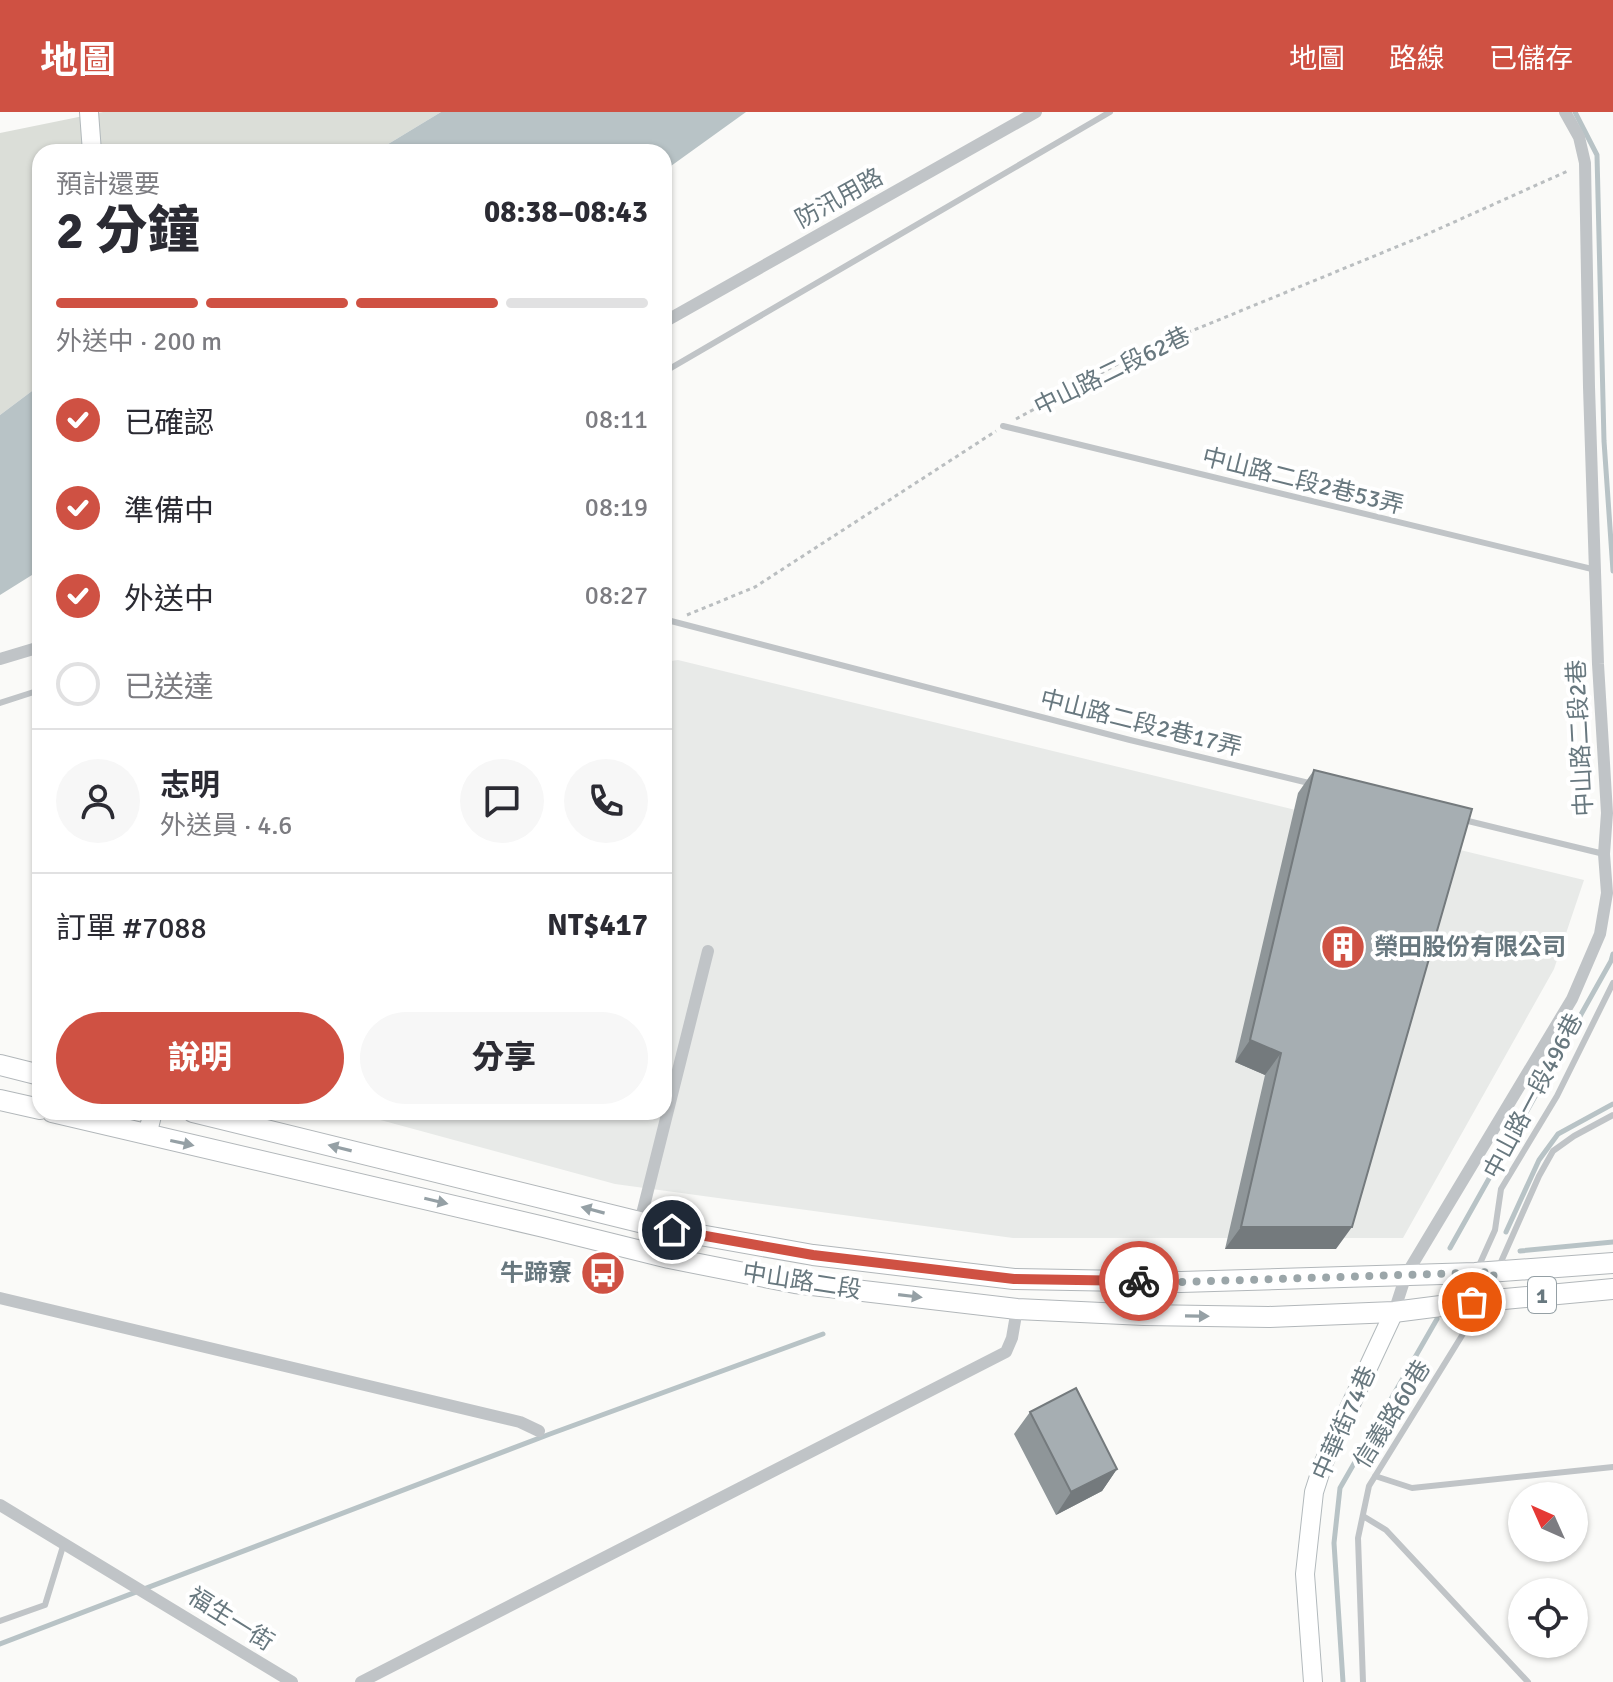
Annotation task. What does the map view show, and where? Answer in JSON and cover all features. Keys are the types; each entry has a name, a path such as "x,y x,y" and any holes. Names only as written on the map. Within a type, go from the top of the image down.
{"main road":[{"path":"0,1065 32,1073"},
{"path":"0,1100 32,1107"},
{"name":"中山路二段","path":"85,1120 683,1260 795,1283 1017,1309 1144,1315 1269,1317 1394,1312 1478,1301"},
{"name":"中山路二段","path":"226,1120 640,1222 813,1255 1014,1279 1181,1282 1485,1273"},
{"name":"1","path":"1485,1273 1613,1263"},
{"name":"1","path":"1478,1301 1613,1289"}],"street":[{"path":"89,112 91,144"},
{"name":"防汛用路","path":"672,317 1036,112"},
{"name":"中山路二段2巷","path":"1394,1312 1572,999 1600,934 1607,893 1604,854 1607,813 1598,664 1588,344 1585,163 1579,137 1565,112"},
{"path":"0,659 32,649"},
{"path":"672,1094 708,951"},
{"path":"147,1135 151,1120"},
{"path":"640,1222 666,1120"},
{"path":"0,1298 520,1422 539,1431"},
{"path":"361,1682 1006,1352 1017,1309"},
{"name":"中華街74巷","path":"1313,1682 1305,1574 1314,1492 1323,1464 1394,1312"},
{"path":"0,1505 64,1542"},
{"name":"福生一街","path":"64,1542 292,1682"}],"lane":[{"path":"672,367 1110,112"},
{"name":"中山路二段2巷53弄","path":"1003,426 1596,570"},
{"name":"中山路二段2巷17弄","path":"672,621 1130,740 1314,784"},
{"path":"0,703 32,693"},
{"path":"1451,817 1604,854"},
{"name":"中山路一段496巷","path":"1485,1273 1501,1189 1557,1096 1613,983"},
{"path":"1485,1273 1553,1151 1613,1115"},
{"name":"信義路60巷","path":"1363,1682 1358,1538 1369,1486 1478,1301 1485,1273"},
{"path":"1375,1476 1412,1488 1613,1467"},
{"path":"1363,1516 1386,1530 1528,1682"},
{"path":"0,1621 45,1605 64,1542"}],"path":[{"name":"中山路二段62巷","path":"672,621 755,587 1003,426 1138,353 1423,236 1585,163"}],"shaded area":[{"path":"103,112 441,112 388,144 32,144 32,391 0,415 0,133"},
{"path":"441,112 746,112 672,165 672,144 388,144"},
{"path":"32,391 32,575 0,595 0,415"},
{"path":"672,661 1584,880 1554,969 1403,1238 1013,1238 615,1184 380,1120 672,1120"}],"building":[{"name":"榮田股份有限公司","path":"1314,770 1472,809 1352,1227 1241,1227 1281,1053 1250,1040"},
{"path":"1076,1388 1117,1469 1071,1492 1030,1412"}],"waterway":[{"path":"1575,112 1597,155 1604,441 1613,571"},
{"path":"1450,1248 1613,954"},
{"path":"1506,1232 1539,1160 1558,1134 1613,1104"},
{"path":"1520,1251 1613,1242"},
{"path":"1343,1682 1334,1543 1340,1488 1437,1319"},
{"path":"0,1644 550,1434 823,1334"}],"way so far":[{"path":"1139,1281 1495,1272 1483,1300 1472,1302"}],"place":[{"name":"榮田股份有限公司","path":"1343,947"},
{"name":"牛蹄寮","path":"603,1273"}],"route":[{"path":"672,1230 813,1255 1014,1279 1139,1281"}]}
